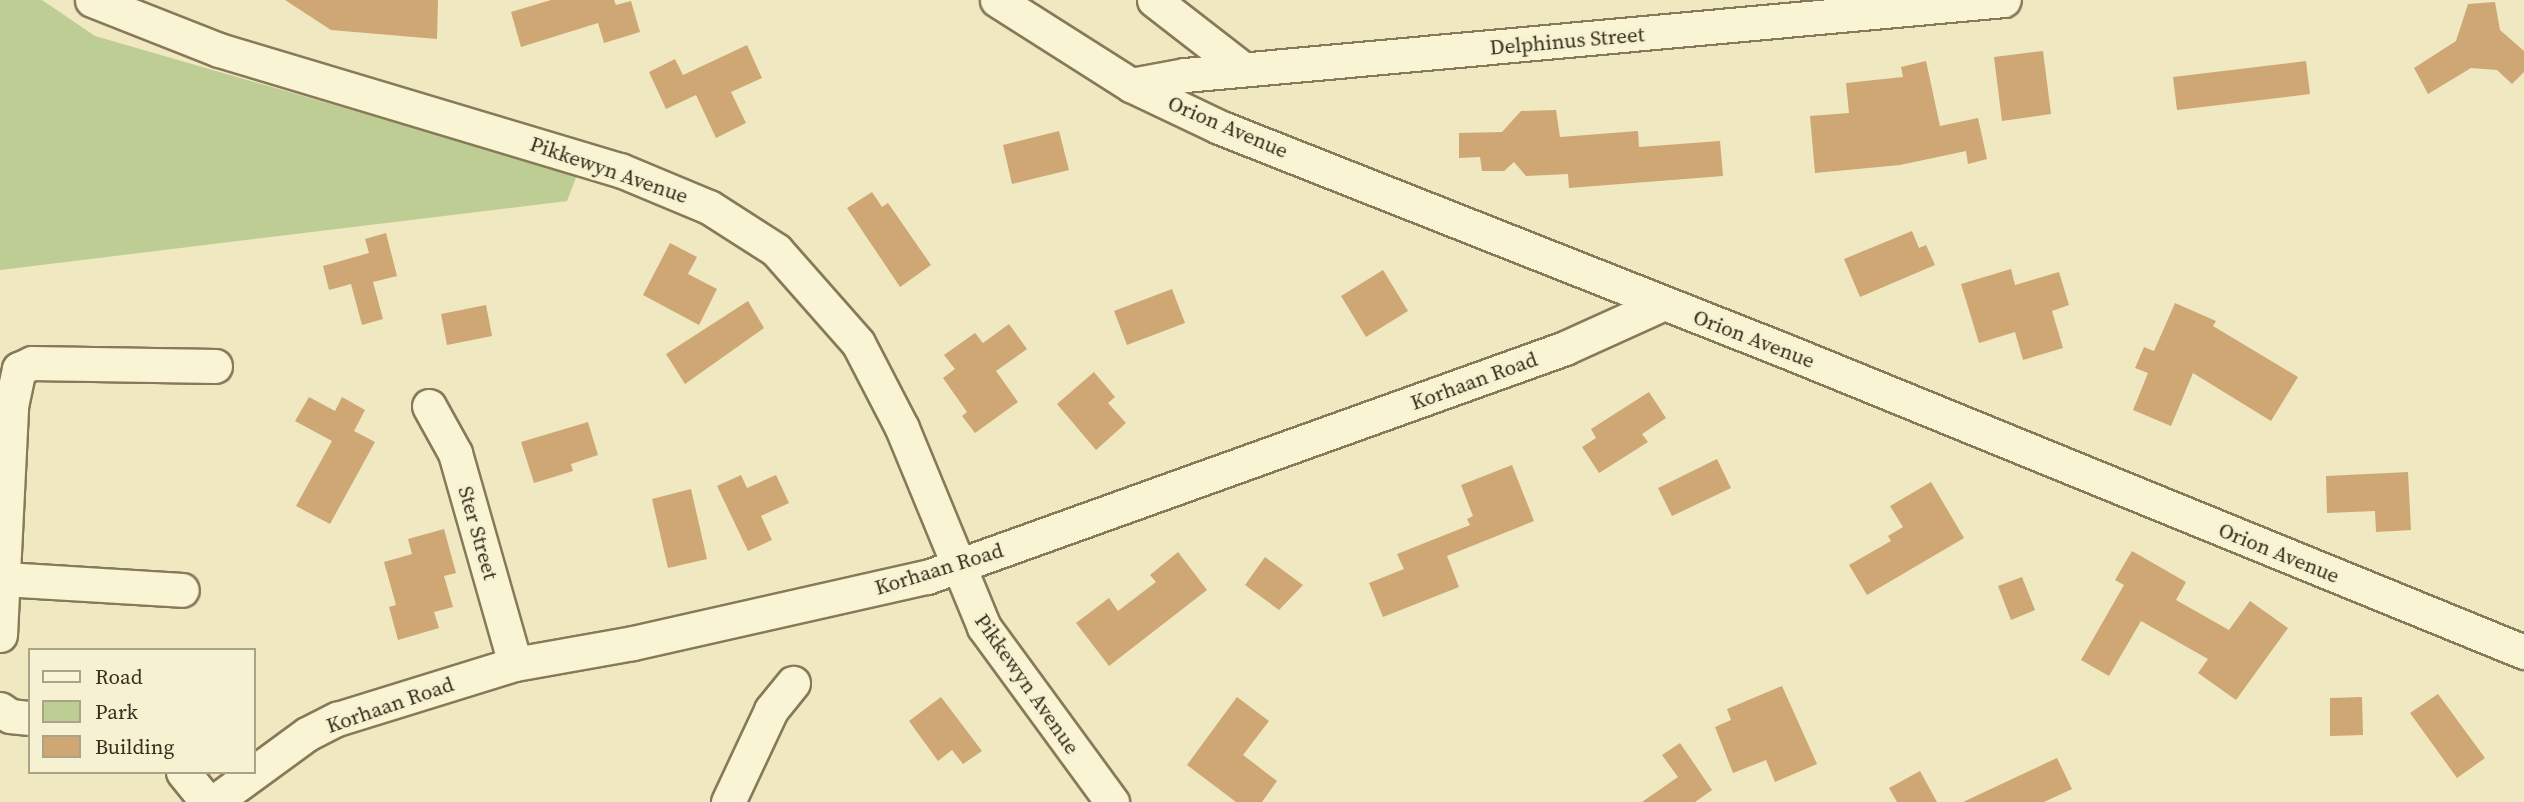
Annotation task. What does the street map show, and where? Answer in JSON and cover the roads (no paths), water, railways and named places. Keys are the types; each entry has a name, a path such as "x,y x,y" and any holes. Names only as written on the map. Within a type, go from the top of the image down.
{"street":[{"name":"Pikkewyn Avenue","path":"92,0 219,50 620,170 684,195 754,234 808,282 858,343 902,428 957,566 990,636 1112,802"},
{"name":"Orion Avenue","path":"997,0 1131,85 1219,127 2524,652"},
{"path":"1154,0 1243,69"},
{"name":"Delphinus Street","path":"1131,85 1243,69 2004,0"},
{"name":"Korhaan Road","path":"256,771 307,734 337,719 514,664 847,596 957,566 1565,348 1662,304"},
{"path":"0,629 4,579 5,405 16,374 32,363 215,366"},
{"name":"Ster Street","path":"429,406 455,453 514,664"},
{"path":"4,579 182,590"},
{"path":"728,802 771,710 793,683"},
{"path":"0,709 10,716 28,718"},
{"path":"185,774 207,802"},
{"name":"Korhaan Road","path":"214,802 252,774"}]}
